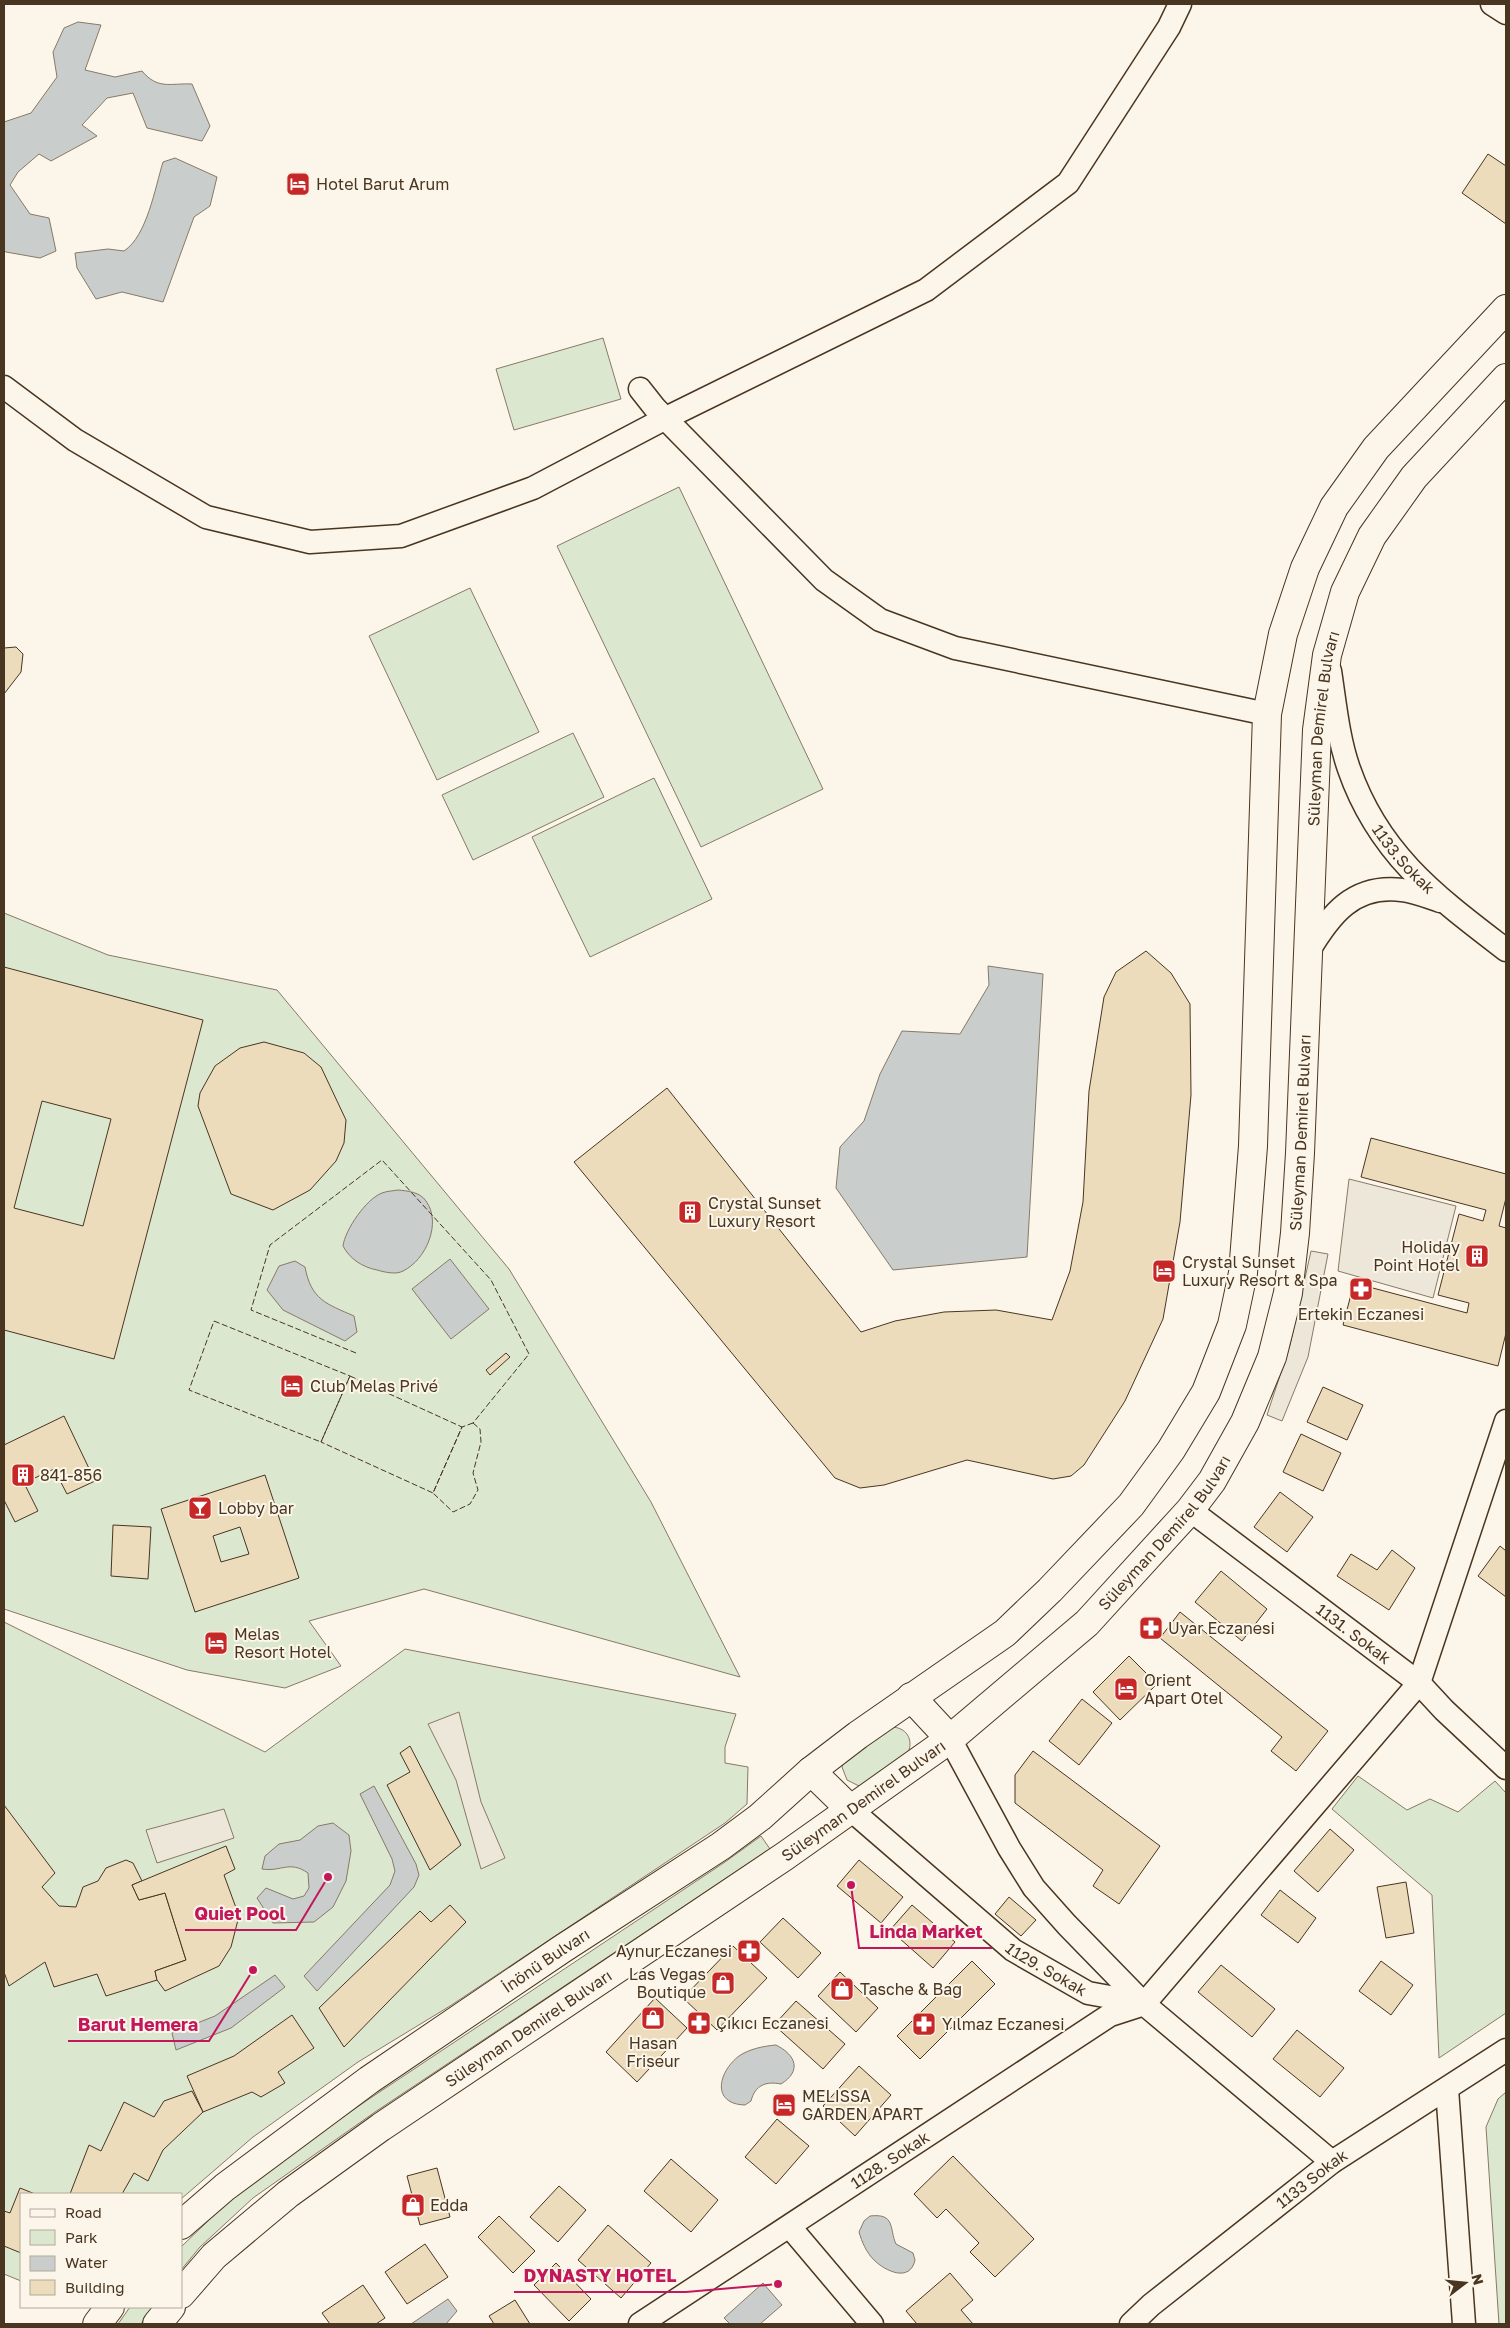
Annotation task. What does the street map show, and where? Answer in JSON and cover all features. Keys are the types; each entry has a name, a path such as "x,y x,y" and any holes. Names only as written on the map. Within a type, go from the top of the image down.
{"main road":[{"path":"950,1740 911,1697 967,1661 1005,1633 1050,1590 1131,1505 1170,1450 1206,1392 1232,1324 1243,1273 1253,1146 1267,714 1284,634 1305,568 1334,507 1376,448 1506,309"},
{"name":"Süleyman Demirel Bulvarı","path":"182,2293 214,2256 304,2182 381,2126 777,1861 950,1740 1087,1622 1190,1510 1212,1481 1245,1422 1272,1356 1288,1293 1300,1162 1317,730 1327,654 1345,592 1372,536 1414,477 1506,378"},
{"name":"İnönü Bulvarı","path":"182,2224 225,2187 369,2080 721,1846 760,1817 811,1771 911,1697"},
{"path":"811,1771 850,1809"},
{"path":"97,2324 109,2308"}],"street":[{"path":"4,387 75,440 206,517 310,542 401,536 532,488 666,418 926,290 1068,182 1169,27 1180,4"},
{"path":"1492,4 1506,13"},
{"path":"640,389 824,580 880,620 955,648 1267,714"},
{"name":"1133.Sokak","path":"1327,654 1348,768 1364,803 1381,834 1407,868 1443,902"},
{"name":"1133.Sokak","path":"1308,952 1325,922 1341,906 1369,892 1402,890 1443,902"},
{"path":"1443,902 1506,950"},
{"path":"1144,2004 1419,1682 1506,1421"},
{"name":"1131. Sokak","path":"1190,1510 1419,1682 1444,1710 1506,1768"},
{"name":"1129. Sokak","path":"950,1740 1008,1848 1034,1888 1067,1925 1144,2004 1332,2162"},
{"name":"1129. Sokak","path":"850,1809 1013,1950 1088,1993 1144,2004"},
{"name":"1128. Sokak","path":"640,2324 1110,2015 1144,2004"},
{"name":"1133 Sokak","path":"1131,2324 1151,2305 1332,2162 1506,2050"},
{"path":"1447,2089 1464,2324"},
{"path":"790,2227 872,2324"}],"green space":[{"path":"603,338 621,399 514,430 496,369"},
{"path":"679,487 823,789 701,847 557,546"},
{"path":"470,588 539,732 437,780 369,636"},
{"path":"573,733 604,797 473,860 442,795"},
{"path":"654,778 712,899 590,957 532,837"},
{"name":"Club Melas Privé","path":"4,913 108,955 277,990 509,1269 651,1502 740,1677 424,1589 309,1621 341,1666 285,1688 187,1670 4,1609"},
{"path":"4,1622 265,1752 405,1649 736,1714 725,1747 725,1763 748,1767 747,1804 725,1823 450,2006 358,2062 253,2137 182,2198 182,2193 20,2193 20,2281 4,2274"},
{"path":"891,1727 901,1729 907,1735 910,1743 908,1753 866,1784 859,1786 847,1780 842,1767 844,1761"},
{"path":"1358,1776 1407,1810 1430,1799 1458,1812 1495,1781 1506,1793 1506,2013 1439,2058 1432,1895 1332,1809"},
{"path":"761,1836 770,1849 375,2112 253,2198 200,2247 182,2269 182,2246 238,2192 366,2101 725,1862"},
{"path":"1506,2092 1506,2324 1499,2324 1486,2127 1498,2099"},
{"path":"129,2308 152,2308 141,2324 118,2324"}],"shaded area":[{"path":"1349,1179 1456,1206 1433,1298 1338,1271"},
{"path":"1311,1251 1328,1254 1308,1357 1282,1421 1267,1415 1290,1345"},
{"path":"459,1712 481,1802 505,1858 481,1869 456,1780 428,1724"},
{"path":"224,1809 234,1838 157,1863 146,1830"}],"water":[{"path":"78,22 101,25 85,70 115,77 142,71 153,81 159,83 192,84 210,126 202,141 147,128 133,93 107,98 82,125 97,136 51,161 39,154 18,172 10,185 30,214 49,218 56,251 40,258 6,252 4,251 4,122 31,113 57,77 53,52 64,28"},
{"path":"175,158 217,177 210,206 194,217 163,302 122,292 96,299 77,268 75,253 108,249 124,251 132,244 139,234 149,211 163,162"},
{"path":"988,966 1043,974 1027,1257 893,1270 836,1188 840,1147 864,1121 880,1074 902,1031 960,1034 989,985"},
{"path":"388,1191 414,1192 426,1201 431,1210 432,1230 425,1250 411,1266 397,1273 372,1269 361,1265 349,1255 343,1246 348,1232 363,1208 376,1196"},
{"path":"450,1259 489,1309 451,1339 412,1289"},
{"path":"295,1261 305,1267 311,1287 316,1294 328,1304 354,1316 357,1332 345,1341 283,1310 267,1290 279,1266"},
{"path":"374,1786 416,1864 419,1875 414,1887 317,1991 304,1976 390,1885 395,1871 392,1859 360,1794"},
{"path":"333,1823 349,1835 351,1851 346,1881 333,1907 314,1922 273,1923 257,1898 266,1888 293,1899 304,1896 309,1888 308,1873 296,1867 262,1869 265,1856 279,1844 300,1840 318,1826"},
{"path":"275,1975 285,1987 231,2028 176,2050 172,2033 215,2016"},
{"path":"776,2045 788,2053 794,2063 794,2069 788,2079 781,2084 771,2083 762,2085 755,2091 751,2101 745,2105 734,2103 727,2099 721,2086 726,2070 732,2063 747,2051"},
{"path":"870,2216 884,2217 888,2220 896,2244 913,2253 915,2260 908,2271 897,2273 890,2271 874,2260 869,2254 859,2232 864,2221"},
{"path":"763,2283 782,2305 760,2324 730,2324 724,2318"},
{"path":"448,2299 457,2311 446,2324 411,2324"}],"building":[{"path":"1488,154 1506,166 1506,224 1462,193"},
{"path":"16,647 23,654 21,672 4,694 4,648"},
{"name":"Crystal Sunset Luxury Resort","path":"1146,951 1171,973 1190,1004 1191,1095 1180,1222 1163,1319 1125,1401 1084,1465 1071,1476 1053,1479 967,1460 884,1485 860,1488 835,1478 574,1162 667,1088 861,1332 895,1321 944,1312 996,1310 1052,1320 1070,1271 1083,1202 1089,1091 1104,997 1116,972"},
{"path":"4,967 203,1020 114,1359 4,1330","holes":["42,1101 111,1119 83,1226 14,1208"]},
{"path":"264,1042 304,1053 321,1067 346,1120 344,1143 336,1161 310,1190 273,1210 231,1194 198,1106 200,1093 215,1066 240,1048"},
{"name":"Holiday Point Hotel","path":"1371,1138 1506,1174 1506,1198 1499,1226 1506,1228 1506,1333 1498,1366 1343,1325 1354,1283 1467,1313 1469,1303 1438,1295 1459,1214 1483,1221 1486,1210 1361,1177"},
{"path":"506,1353 510,1357 490,1375 486,1370"},
{"path":"1323,1387 1363,1405 1347,1440 1307,1422"},
{"name":"841-856","path":"64,1416 95,1481 67,1494 54,1469 24,1483 38,1511 15,1522 4,1500 4,1445"},
{"path":"1301,1434 1341,1453 1323,1491 1283,1472"},
{"path":"265,1475 299,1578 195,1612 161,1509","holes":["240,1527 249,1554 221,1562 213,1536"]},
{"path":"1280,1492 1313,1517 1287,1552 1254,1527"},
{"path":"113,1525 151,1527 148,1579 111,1576"},
{"path":"1500,1546 1506,1551 1506,1597 1478,1576"},
{"path":"1392,1550 1415,1568 1389,1610 1337,1576 1351,1554 1377,1570"},
{"path":"1221,1571 1267,1609 1242,1641 1195,1602"},
{"path":"1180,1612 1328,1731 1296,1771 1271,1751 1282,1737 1160,1638"},
{"path":"1129,1656 1157,1684 1120,1720 1093,1692"},
{"path":"1082,1699 1112,1723 1079,1765 1049,1741"},
{"path":"410,1746 461,1845 430,1870 387,1785 410,1772 400,1753"},
{"path":"1033,1751 1160,1846 1119,1904 1093,1886 1103,1870 1015,1803 1015,1775"},
{"path":"4,1805 55,1873 42,1887 59,1906 76,1907 83,1887 98,1881 106,1868 126,1860 133,1863 142,1881 132,1885 139,1900 165,1893 186,1960 155,1971 157,1980 106,1996 97,1974 54,1987 45,1962 9,1986 4,1972"},
{"path":"1330,1829 1354,1850 1318,1892 1294,1871"},
{"path":"226,1846 235,1869 224,1875 239,1916 231,1947 219,1966 165,1991 157,1980 155,1971 186,1960 165,1893 139,1900 132,1885"},
{"path":"859,1860 903,1897 881,1923 837,1886"},
{"path":"1406,1882 1414,1933 1386,1938 1377,1887"},
{"path":"1280,1890 1316,1918 1298,1943 1261,1915"},
{"path":"1009,1897 1036,1920 1021,1936 995,1914"},
{"path":"450,1905 466,1922 344,2047 319,2008 420,1911 431,1922"},
{"path":"912,1905 955,1942 933,1968 890,1930"},
{"path":"783,1918 821,1953 798,1978 760,1942"},
{"path":"733,1946 767,1978 717,2030 683,1998"},
{"path":"972,1961 995,1984 920,2059 897,2036"},
{"path":"1381,1961 1413,1985 1391,2015 1359,1991"},
{"path":"1221,1965 1275,2009 1252,2037 1198,1992"},
{"path":"840,1972 878,2008 856,2032 818,1996"},
{"path":"655,1998 687,2028 637,2082 606,2052"},
{"path":"796,2001 845,2044 823,2069 774,2025"},
{"path":"292,2015 314,2048 278,2072 285,2083 261,2097 252,2092 203,2112 187,2076 234,2056"},
{"path":"1297,2030 1344,2068 1320,2097 1273,2059"},
{"path":"859,2066 891,2095 855,2136 823,2106"},
{"path":"192,2091 203,2112 163,2150 148,2181 134,2173 123,2193 70,2193 89,2145 101,2151 124,2102 154,2117 164,2101"},
{"path":"777,2119 809,2146 776,2184 745,2157"},
{"path":"953,2156 1034,2239 995,2277 970,2252 979,2243 946,2209 937,2218 914,2194"},
{"path":"671,2159 718,2200 691,2232 644,2191"},
{"path":"437,2168 450,2217 420,2225 407,2176"},
{"path":"559,2186 586,2210 558,2242 530,2217"},
{"path":"20,2188 32,2193 20,2193 20,2253 4,2246 4,2211 10,2213"},
{"path":"499,2216 535,2251 513,2273 478,2237"},
{"path":"608,2225 651,2263 621,2298 578,2260"},
{"path":"425,2244 448,2277 407,2304 385,2272"},
{"path":"556,2263 591,2299 569,2321 534,2285"},
{"path":"950,2273 973,2300 961,2310 973,2324 917,2324 906,2311"},
{"path":"363,2285 385,2318 376,2324 330,2324 322,2313"},
{"path":"515,2300 530,2324 494,2324 489,2316"}],"fence":[{"path":"356,1353 251,1310 270,1245 382,1160 491,1280 529,1354 473,1423"},
{"path":"214,1321 350,1376 321,1442 189,1390 214,1321"},
{"path":"350,1376 462,1427 433,1493 321,1442 350,1376"},
{"path":"473,1423 480,1429 481,1442 473,1473 478,1490 470,1504 453,1512 433,1493 462,1427 473,1423"}],"place":[{"name":"Hotel Barut Arum","path":"298,184"},
{"name":"Crystal Sunset Luxury Resort","path":"690,1212"},
{"name":"Holiday Point Hotel","path":"1477,1256"},
{"name":"Crystal Sunset Luxury Resort & Spa","path":"1164,1271"},
{"name":"Ertekin Eczanesi","path":"1361,1289"},
{"name":"Club Melas Privé","path":"292,1386"},
{"name":"841-856","path":"23,1475"},
{"name":"Lobby bar","path":"200,1508"},
{"name":"Uyar Eczanesi","path":"1151,1628"},
{"name":"Melas Resort Hotel","path":"216,1643"},
{"name":"Orient Apart Otel","path":"1126,1689"},
{"name":"Quiet Pool","path":"328,1877"},
{"name":"Linda Market","path":"851,1885"},
{"name":"Aynur Eczanesi","path":"749,1951"},
{"name":"Barut Hemera","path":"253,1970"},
{"name":"Las Vegas Boutique","path":"723,1983"},
{"name":"Tasche & Bag","path":"842,1989"},
{"name":"Hasan Friseur","path":"653,2018"},
{"name":"Çıkıcı Eczanesi","path":"699,2023"},
{"name":"Yılmaz Eczanesi","path":"924,2024"},
{"name":"MELISSA GARDEN APART","path":"784,2105"},
{"name":"Edda","path":"413,2205"},
{"name":"DYNASTY HOTEL","path":"778,2284"}]}
